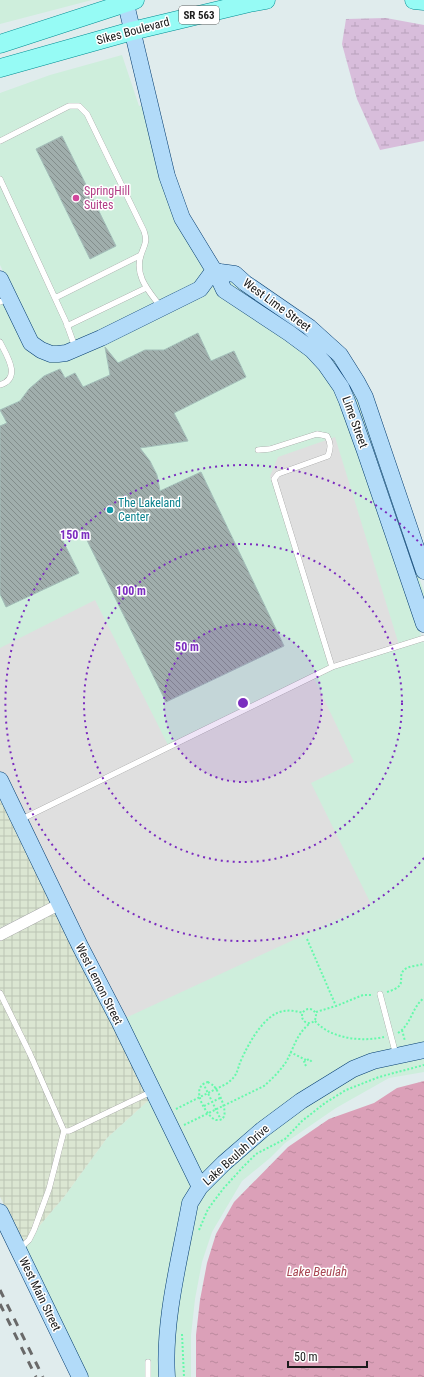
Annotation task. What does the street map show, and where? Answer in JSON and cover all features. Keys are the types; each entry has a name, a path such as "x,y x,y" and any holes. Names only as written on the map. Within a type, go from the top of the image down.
{"main road":[{"name":"Sikes Boulevard","path":"0,68 132,31 266,0"},
{"path":"414,0 424,1"},
{"path":"0,44 128,1"}],"street":[{"path":"0,279 5,300 31,343 41,350 51,354 66,353 76,349 200,288 214,270 182,218 167,176 132,31 128,1"},
{"name":"West Lime Street","path":"214,270 235,274 245,283 309,327 340,355 365,397 424,571"},
{"name":"Lime Street","path":"214,270 224,290 312,350 325,364 341,387 368,458 424,624"},
{"name":"West Lemon Street","path":"0,780 200,1187"},
{"path":"0,935 60,904"},
{"name":"Lake Beulah Drive","path":"168,1377 167,1345 169,1316 190,1203 200,1187 224,1163 262,1130 301,1101 353,1069 401,1049 424,1050"},
{"name":"West Main Street","path":"0,1212 80,1377"}],"lane":[{"path":"0,141 69,106 79,106 87,114 144,231 146,243 139,263 140,272 146,288 161,308"},
{"path":"0,179 55,298 76,349"},
{"path":"55,298 141,255"},
{"path":"67,326 146,288"},
{"path":"0,342 12,370 12,376 8,381 0,385"},
{"path":"258,450 270,449 317,434 327,436 330,442 331,450 328,456 278,474 274,478 332,668"},
{"path":"20,820 332,668 424,638"},
{"path":"0,993 30,1054 64,1130 49,1190 34,1230 29,1240 18,1249"},
{"path":"380,994 391,1035 401,1049"},
{"path":"64,1130 69,1131 153,1091"},
{"path":"148,1362 148,1377"}],"path":[{"path":"307,939 336,1006"},
{"path":"315,1021 327,1031 336,1034 362,1040 374,1039 400,1032 408,1022 418,1002 424,998"},
{"path":"175,1109 233,1080 238,1071 241,1060 258,1031 269,1018 276,1013 284,1011 303,1013 308,1009 314,1010 317,1017 315,1021 302,1030 286,1062 275,1077 264,1086 183,1126"},
{"path":"303,1013 303,1019 309,1024"},
{"path":"401,1049 402,1030"},
{"path":"290,1052 312,1062"},
{"path":"306,1060 304,1062 306,1066"},
{"path":"197,1234 208,1209 223,1189 256,1154 285,1139 311,1114 346,1090 378,1077 424,1065"},
{"path":"202,1083 208,1082 216,1089 225,1111 224,1117 221,1120"},
{"path":"202,1083 221,1120"},
{"path":"202,1083 198,1092 199,1097 210,1117 214,1120 221,1120"},
{"path":"204,1106 220,1098"},
{"path":"182,1331 184,1377"}],"shaded area":[{"path":"0,0 92,0 0,24"},
{"path":"122,55 139,106 143,105 207,270 200,280 64,348 53,349 36,339 0,265 0,93 50,75"},
{"path":"226,279 232,279 305,331 330,354 341,368 359,398 424,592 424,605 352,395 229,287"},
{"path":"213,281 307,354 336,390 424,644 424,1044 371,1056 202,1177 0,767 0,293 48,359"},
{"path":"335,437 399,645 332,667 270,476 278,457"},
{"path":"95,600 169,747 313,676 354,762 311,783 371,904 119,1021 0,779 0,648"},
{"path":"0,793 52,902 0,928"},
{"path":"57,912 150,1099 107,1138 64,1197 24,1244 0,1197 0,941"},
{"path":"424,1055 424,1072 389,1078 336,1108 285,1143 270,1158 242,1181 212,1232 202,1262 195,1299 191,1335 191,1377 174,1377 175,1316 195,1205 204,1191 266,1134 356,1074"},
{"path":"150,1099 192,1186 161,1377 88,1377 24,1244 64,1197 107,1138"}],"green space":[{"path":"386,18 424,25 424,141 380,150 357,99 342,44 346,19"}],"water":[{"name":"Lake Beulah","path":"424,1081 424,1377 196,1377 196,1335 200,1300 207,1263 216,1234 234,1202 288,1147 329,1119 374,1103 397,1088"}],"building":[{"name":"SpringHill Suites","path":"62,136 116,246 90,259 36,149"},
{"name":"The Lakeland Center","path":"198,333 211,361 234,351 246,377 174,413 188,441 140,448 150,461 157,475 160,491 201,472 284,646 166,702 82,530 62,539 79,573 6,607 0,594 0,426 7,423 0,410 20,401 29,389 44,376 60,369 65,378 75,373 83,387 110,375 105,347 118,363 145,350 164,350"}],"railway":[{"path":"0,1290 43,1377"},
{"path":"0,1304 36,1377"}],"place":[{"name":"SpringHill Suites","path":"76,198"},
{"name":"The Lakeland Center","path":"110,510"}]}
